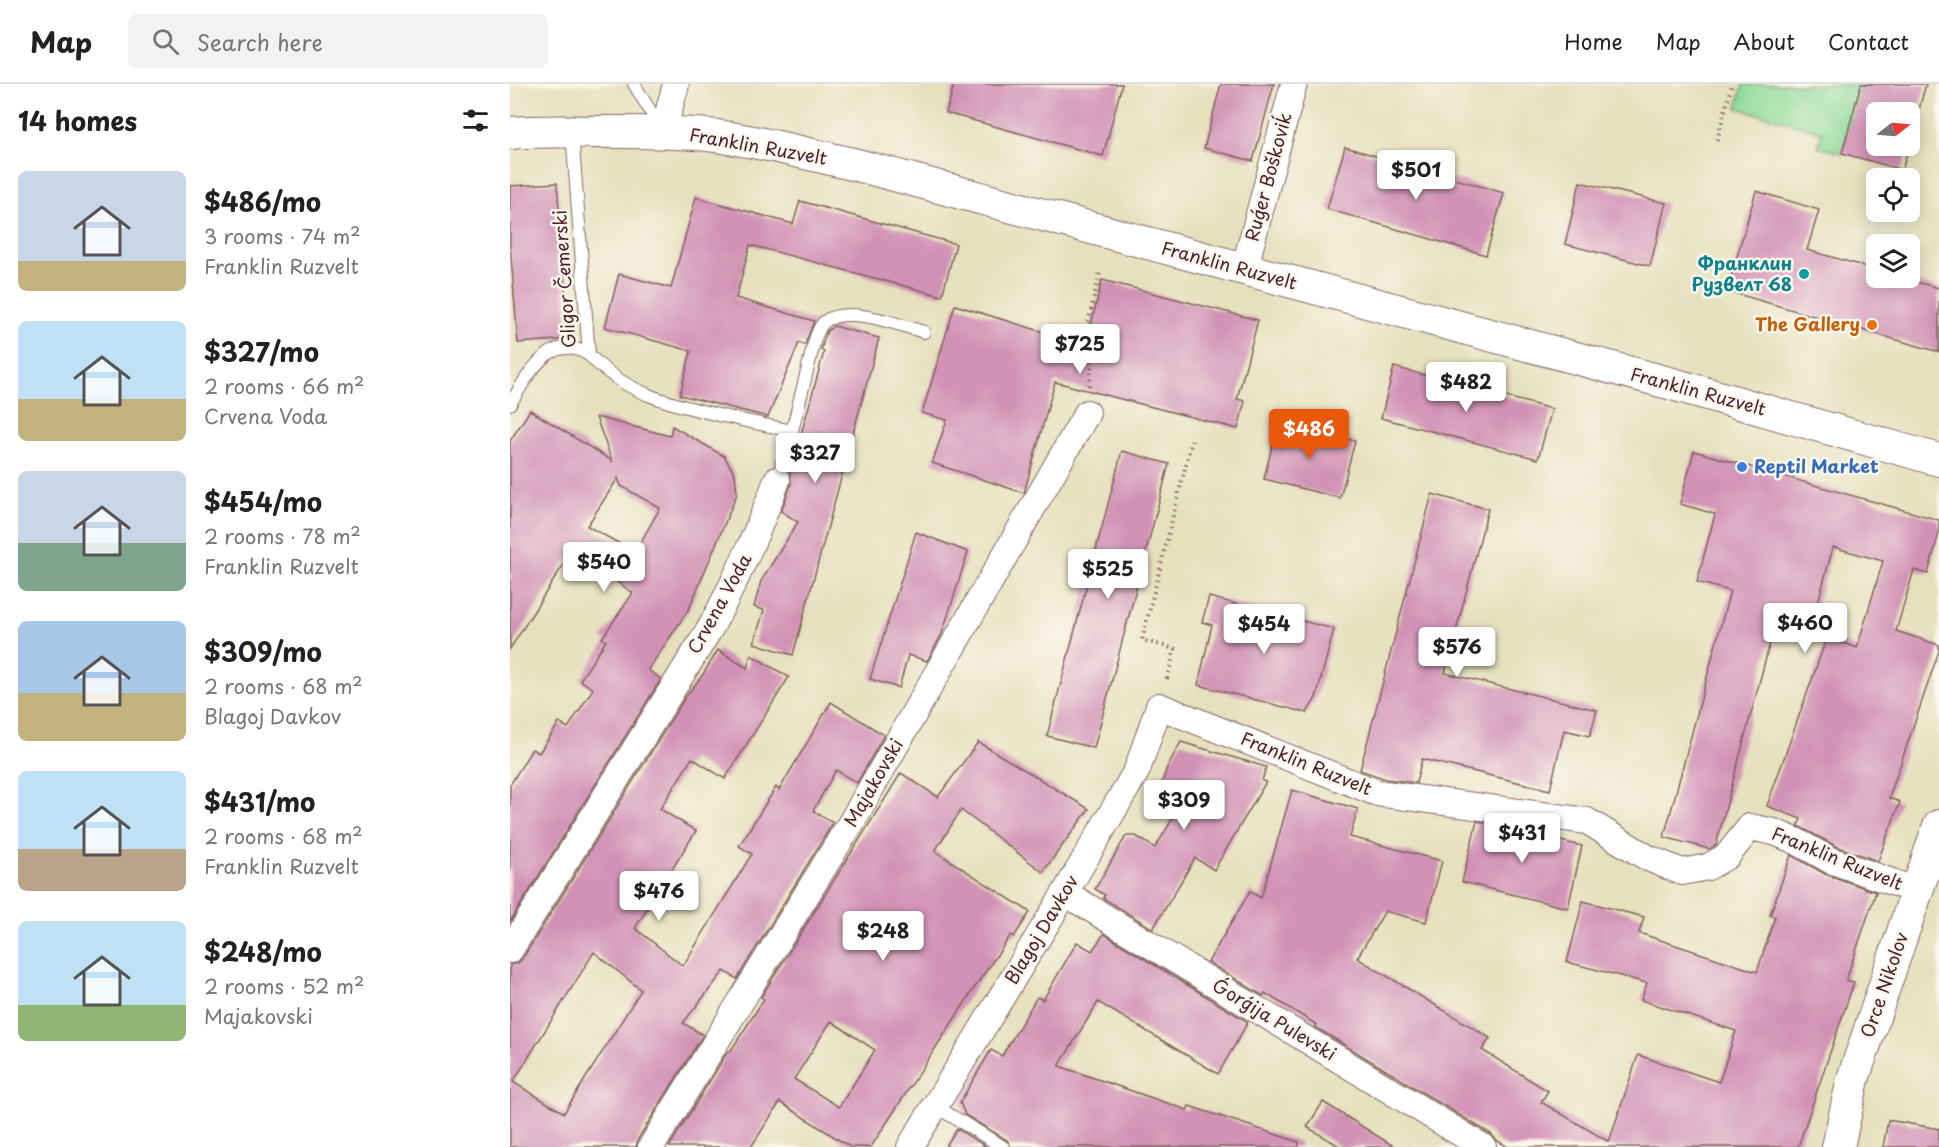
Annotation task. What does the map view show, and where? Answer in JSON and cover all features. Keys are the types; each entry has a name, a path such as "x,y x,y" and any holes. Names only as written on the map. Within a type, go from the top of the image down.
{"street":[{"path":"663,132 676,84"},
{"name":"Ruǵer Boškoviḱ","path":"1244,270 1294,84"},
{"name":"Franklin Ruzvelt","path":"510,133 572,131 707,135 753,142 857,165 1665,382 1939,460"},
{"name":"Majakovski","path":"651,1147 852,821 1087,413"},
{"name":"Crvena Voda","path":"510,950 711,627 739,575 759,530 777,480"},
{"name":"Franklin Ruzvelt","path":"1159,706 1377,794 1587,821 1648,858 1682,872 1708,867 1727,856 1750,827 1781,835 1830,860 1917,891"},
{"name":"Blagoj Davkov","path":"910,1147 1137,770 1159,706"},
{"name":"Orce Nikolov","path":"1838,1147 1853,1079 1939,826"},
{"name":"Ǵorǵija Pulevski","path":"1065,893 1483,1147"}],"lane":[{"path":"634,84 663,132"},
{"name":"Gligor Čemerski","path":"510,404 537,362 548,352 571,348 589,355 572,131"},
{"name":"Crvena Voda","path":"777,480 814,343 818,331 825,322 847,315 865,316 924,332"},
{"path":"589,355 619,381 653,398 792,431"},
{"path":"935,1106 1003,1147"}],"path":[{"path":"1717,140 1732,84"},
{"path":"1087,413 1092,363 1084,339 1100,272"},
{"path":"1159,706 1175,649 1142,640 1191,440"}],"green space":[{"path":"1743,84 1861,84 1842,153 1818,147 1822,132 1737,108"}],"building":[{"path":"954,84 1122,84 1103,156 946,113"},
{"path":"1221,84 1274,84 1253,161 1204,148"},
{"path":"1861,84 1926,84 1920,106 1920,102 1866,102 1866,156 1906,156 1903,168 1895,168 1842,153"},
{"path":"1345,147 1504,193 1486,255 1327,209"},
{"path":"1580,182 1666,203 1650,266 1565,244"},
{"path":"557,183 569,339 518,343 510,244 510,186"},
{"name":"Франклин Рузвелт 68","path":"1756,191 1819,210 1807,250 1866,267 1866,288 1920,288 1920,283 1939,288 1939,352 1727,291"},
{"path":"696,197 793,224 800,201 956,244 942,296 750,245 736,298 814,321 805,345 799,343 768,417 680,395 691,351 605,327 619,274 671,288"},
{"path":"1102,280 1258,320 1237,399 1245,401 1238,429 1055,382 1024,493 932,463 947,420 922,413 955,305 1086,345"},
{"path":"834,326 879,338 793,655 754,643 764,610 754,607 761,581 798,522 781,511 791,485 790,474 824,352 821,350 823,343 827,331"},
{"path":"1394,367 1552,409 1538,459 1381,418"},
{"path":"530,410 612,461 596,417 670,436 672,426 724,456 735,474 737,494 689,609 648,670 661,679 510,922 510,785 532,749 539,753 559,723 568,728 593,689 580,680 606,641 602,638 633,593 572,551 510,649 510,441","holes":["618,478 621,486 660,508 635,552 587,526"]},
{"path":"1278,422 1355,441 1340,498 1264,479"},
{"path":"1122,451 1169,464 1094,748 1047,736"},
{"path":"1694,451 1939,520 1939,533 1928,574 1914,570 1896,631 1939,645 1939,651 1889,798 1900,802 1878,861 1836,846 1798,826 1801,819 1767,806 1827,637 1857,648 1883,561 1833,547 1815,614 1780,605 1716,845 1709,849 1664,837 1730,591 1697,582 1715,514 1680,504"},
{"path":"1432,494 1488,509 1445,673 1597,710 1590,736 1564,730 1550,790 1422,759 1416,783 1386,779 1360,770"},
{"path":"916,532 968,552 942,634 927,661 908,655 899,688 870,679"},
{"path":"1209,597 1334,629 1316,698 1307,713 1198,685 1212,625 1202,622"},
{"path":"718,650 747,668 751,655 789,677 725,779 692,758 660,809 696,831 635,928 683,966 752,854 739,846 776,787 779,790 831,702 884,735 857,783 836,770 813,811 833,823 737,979 724,971 683,1023 703,1035 638,1139 636,1147 510,1147 510,965 518,963 523,958 686,696","holes":["594,952 641,990 564,1113 513,1082"]},
{"path":"978,742 1089,809 1043,872 961,810 935,851 1030,912 1014,937 1011,935 979,981 871,1147 850,1147 780,1102 751,1147 669,1147 728,1051 730,1052 764,999 761,997 901,773 938,797","holes":["831,1021 875,1050 839,1107 794,1079"]},
{"path":"1181,742 1266,767 1262,781 1266,782 1214,870 1195,858 1153,929 1103,898 1105,895 1095,889 1126,836 1136,836 1155,848 1184,800 1159,793 1167,767"},
{"path":"1292,790 1358,809 1350,837 1442,861 1426,922 1385,911 1357,958 1490,1038 1482,1050 1548,1091 1541,1102 1609,1142 1638,1055 1719,1082 1736,1031 1641,1000 1647,983 1567,962 1583,901 1644,917 1639,933 1757,972 1775,917 1770,915 1791,855 1825,874 1876,892 1846,980 1854,982 1798,1147 1508,1147 1491,1134 1315,1027 1317,1025 1265,993 1263,996 1208,962 1250,891 1261,898"},
{"path":"1477,821 1582,846 1568,908 1462,882"},
{"path":"1104,934 1248,1022 1218,1074 1098,1002 1059,1066 1187,1110 1189,1106 1299,1142 1299,1147 1011,1147 1007,1140 965,1115 960,1102 991,1050 1002,1056 1037,997 1043,1000 1077,942 1092,951"},
{"path":"1323,1102 1395,1147 1341,1147 1307,1127"},
{"path":"1888,1120 1939,1129 1939,1147 1883,1147"},
{"path":"957,1129 987,1147 945,1147"}],"place":[{"name":"Франклин Рузвелт 68","path":"1804,274"},
{"name":"The Gallery","path":"1872,325"},
{"name":"Reptil Market","path":"1742,467"}]}
